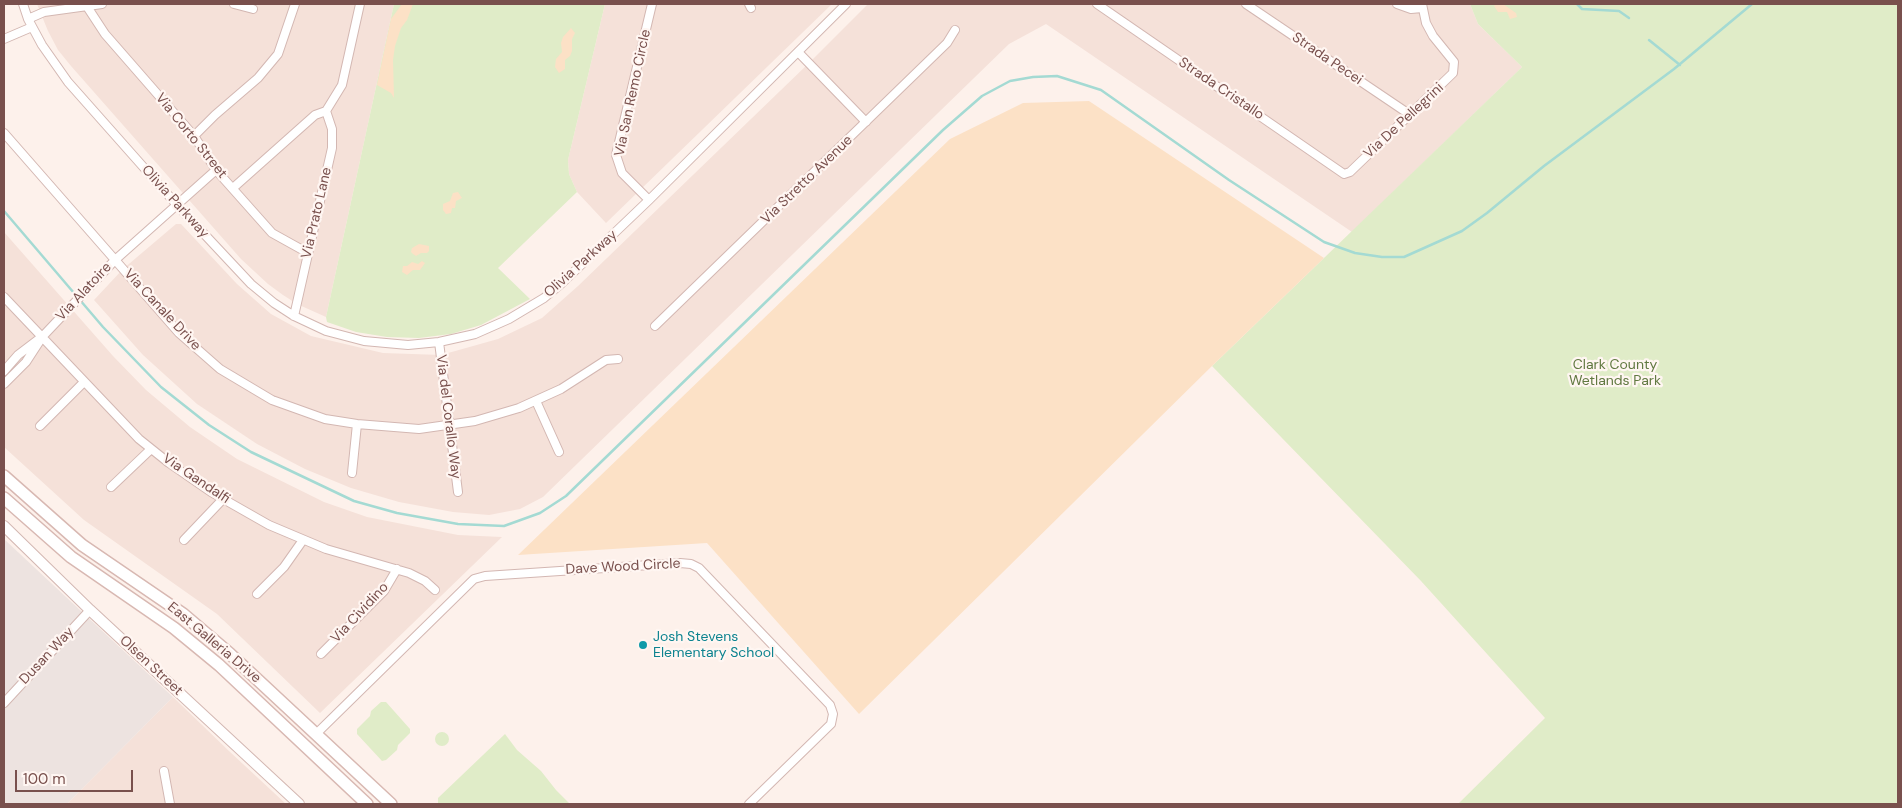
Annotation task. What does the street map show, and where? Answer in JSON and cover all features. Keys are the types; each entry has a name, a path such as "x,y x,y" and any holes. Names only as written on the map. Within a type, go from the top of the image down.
{"main road":[{"name":"East Galleria Drive","path":"4,476 82,545 184,614 392,804"},
{"name":"East Galleria Drive","path":"4,498 71,558 174,628 234,679 367,804"},
{"path":"234,679 246,682 303,734 316,734"}],"street":[{"name":"Olivia Parkway","path":"23,4 32,26 53,62 68,82 177,205 247,280 274,303 294,316 326,330 364,342 408,345 439,342 490,328 544,298 649,200 846,4"},
{"path":"28,19 44,12 102,4"},
{"path":"234,4 253,9"},
{"path":"194,136 258,78 278,54 295,4"},
{"path":"233,188 315,115 326,111 342,85 360,4"},
{"name":"Via San Remo Circle","path":"649,200 622,173 616,156 652,4"},
{"name":"Strada Cristallo","path":"1097,4 1344,174"},
{"name":"Strada Pecei","path":"1246,4 1409,114"},
{"path":"1397,4 1411,9 1422,6"},
{"name":"Via Corto Street","path":"86,6 105,34 194,136 216,170 272,233 308,253"},
{"name":"Via De Pellegrini","path":"1344,174 1350,172 1453,73 1454,62 1433,36 1426,23 1422,6"},
{"path":"4,39 32,26"},
{"name":"Via Stretto Avenue","path":"655,326 947,43 955,30"},
{"path":"798,53 866,122"},
{"name":"Via Prato Lane","path":"294,316 332,148 332,129 326,111"},
{"name":"Via Canale Drive","path":"4,134 179,333 220,369 272,400 325,418 357,424 418,429 475,421 500,414 536,401 561,389 606,360 618,359"},
{"name":"Via Alatoire","path":"4,371 18,355 43,336 115,260 216,170"},
{"name":"Via Gandalfi","path":"4,297 43,336 110,409 151,449 223,498 269,525 303,540 326,549 409,573 425,581 435,590"},
{"name":"Via Alatoire","path":"4,384 26,362 43,336"},
{"name":"Via del Corallo Way","path":"439,342 458,492"},
{"path":"40,426 84,382"},
{"path":"536,401 559,452"},
{"path":"352,473 357,424"},
{"path":"111,487 151,449"},
{"path":"184,540 223,498"},
{"name":"Olsen Street","path":"4,526 90,610 299,804"},
{"path":"257,594 284,567 303,540"},
{"name":"Dave Wood Circle","path":"316,734 474,579 485,576 680,563 691,564 699,568 830,704 833,714 831,724 749,804"},
{"name":"Via Cividino","path":"321,654 384,591 397,569"},
{"name":"Dusan Way","path":"4,702 90,610"},
{"path":"164,771 170,804"}],"shaded area":[{"path":"37,4 394,4 326,317 297,304 283,295 241,259 58,50"},
{"path":"605,4 832,4 606,223 577,192 569,174 568,160"},
{"path":"868,4 1470,4 1478,24 1522,67 1352,232 1046,24 1009,44 543,497 520,509 489,515 453,512 399,502 351,488 305,469 257,444 197,404 143,355 94,300 123,269 176,224 181,224 237,284 271,314 311,336 383,353 441,355 498,339 542,318 578,286"},
{"path":"4,232 113,356 146,390 190,427 237,459 324,502 367,517 458,535 502,537 320,713 217,614 84,520 4,447"},
{"path":"4,539 173,697 67,804 4,804"},
{"path":"173,697 229,751 286,804 67,804"}],"green space":[{"path":"394,4 605,4 568,160 569,174 577,192 498,268 530,299 481,325 451,334 419,338 387,337 356,332 327,322 326,317"},
{"name":"Clark County Wetlands Park","path":"1470,4 1898,4 1898,804 1458,804 1545,718 1421,581 1212,366 1522,67 1478,24"},
{"path":"381,702 386,702 410,729 410,733 398,745 397,750 386,760 382,761 357,734 357,729"},
{"path":"442,732 447,734 449,739 447,744 442,746 437,744 435,739 437,734"},
{"path":"505,734 517,750 541,771 570,804 438,804 438,798"}],"sand":[{"path":"402,4 413,4 407,20 401,28 395,46 393,60 394,98 391,93 377,85 391,19"},
{"path":"1496,4 1503,4 1516,13 1517,17 1510,19 1507,12 1498,12 1494,6"},
{"path":"571,28 575,33 572,39 572,51 565,60 565,69 559,73 555,67 556,59 562,52 561,43 563,37"},
{"path":"1089,101 1324,258 859,714 707,543 518,555 950,139 1023,103"},
{"path":"458,192 462,198 456,201 455,208 452,208 451,213 446,214 443,210 443,204 450,201 453,193"},
{"path":"419,244 429,246 429,251 416,256 411,252 412,248"},
{"path":"422,261 425,263 420,270 413,270 407,275 402,272 403,266 407,266 412,262 418,264"}],"waterway":[{"path":"1577,4 1582,9 1619,11 1629,18"},
{"path":"4,211 103,327 161,387 209,425 251,452 354,501 397,513 458,524 504,526 540,513 566,496 943,130 982,96 1010,81 1033,77 1057,76 1101,90 1229,180 1324,242 1355,253 1382,257 1404,257 1462,231 1487,213 1544,166 1674,69 1752,4"},
{"path":"1649,40 1680,65"}],"place":[{"name":"Josh Stevens Elementary School","path":"643,645"}]}
